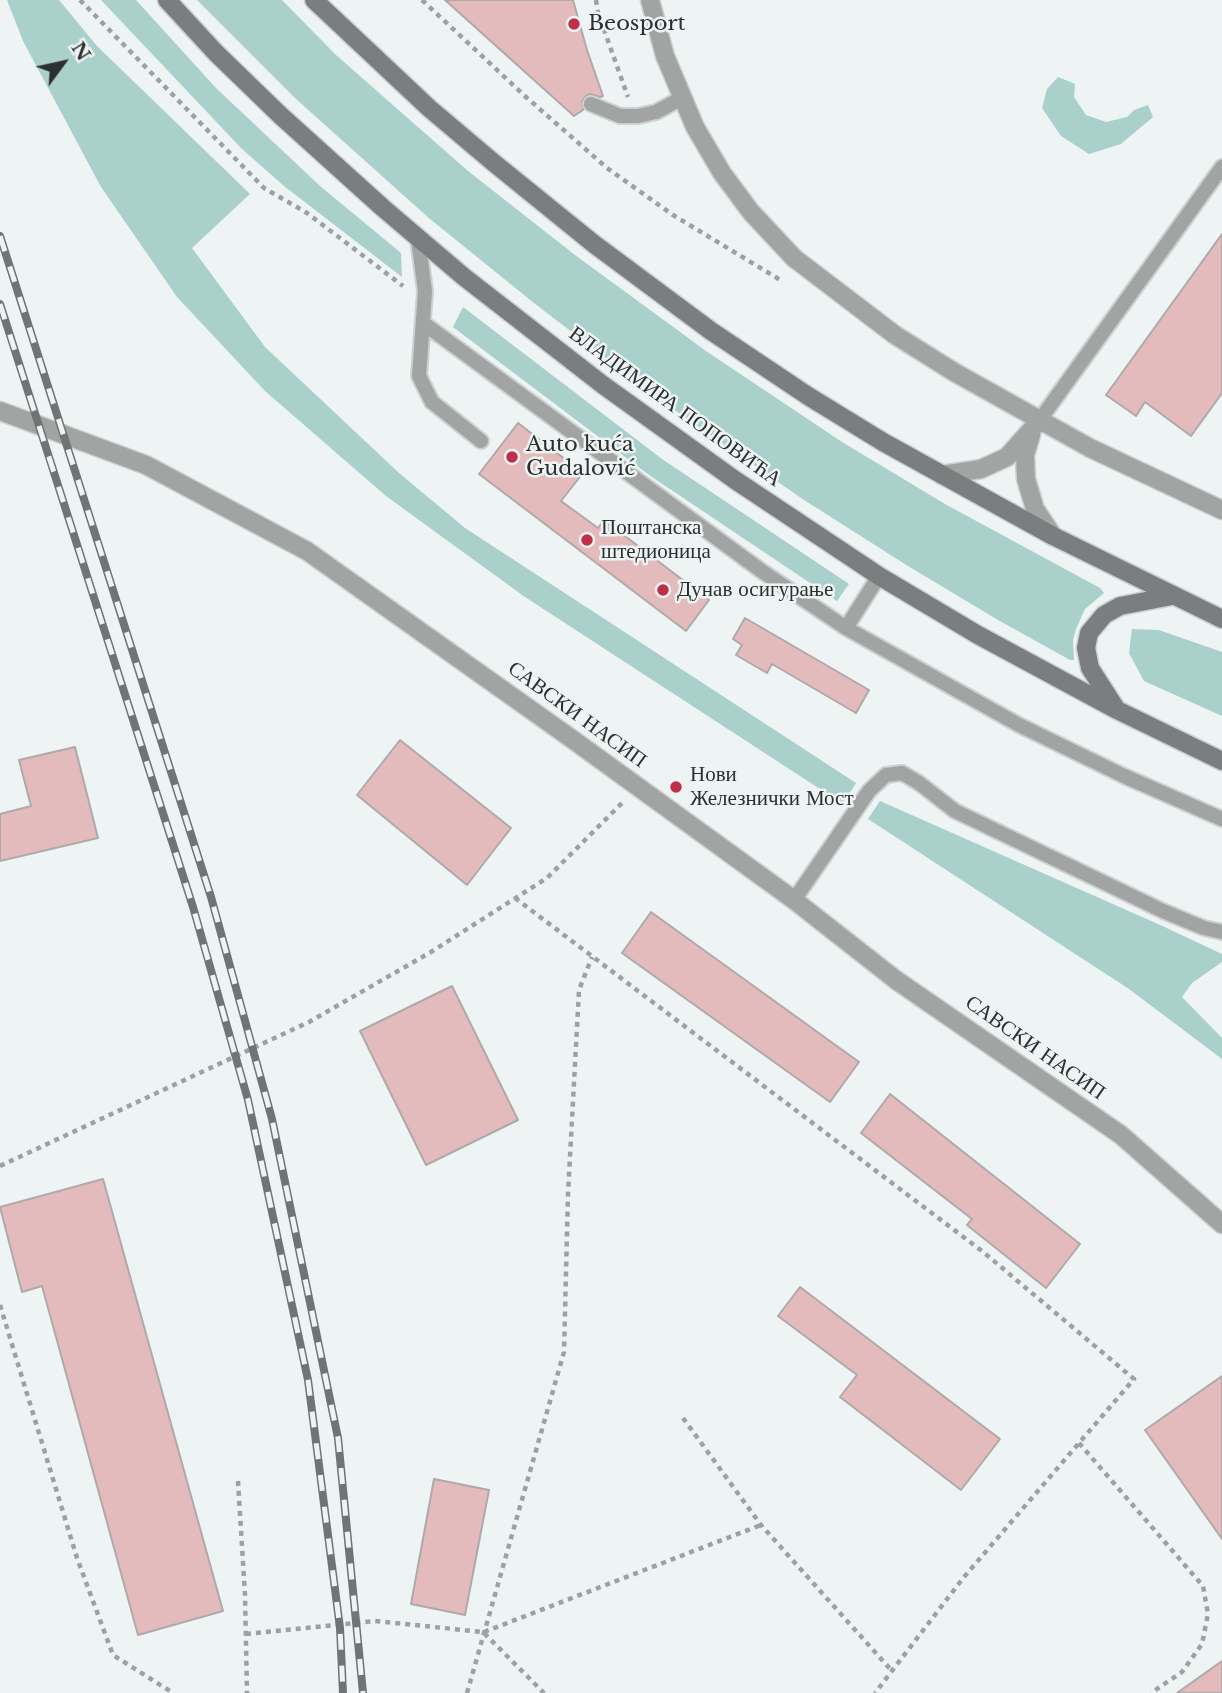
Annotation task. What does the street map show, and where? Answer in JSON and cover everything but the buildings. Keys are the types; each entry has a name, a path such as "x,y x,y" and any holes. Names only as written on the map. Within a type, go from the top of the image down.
{"main road":[{"name":"ВЛАДИМИРА ПОПОВИЋА","path":"167,0 216,53 280,115 418,239 603,385 735,480 879,576 978,635 1117,710 1222,761"},
{"path":"314,0 429,108 594,244 711,331 808,396 942,475 1053,536 1222,619"},
{"path":"1117,710 1090,668 1086,648 1089,633 1104,615 1120,606 1172,596"}],"street":[{"path":"650,0 665,56 695,127 751,212 794,258 895,335 1035,426 1090,448 1222,510"},
{"name":"САВСКИ НАСИП","path":"0,411 146,465 307,551 794,900 896,980 1121,1135 1222,1224"},
{"path":"942,475 981,469 1007,457 1035,426"},
{"path":"1035,426 1025,455 1026,479 1035,509 1053,536"}],"lane":[{"path":"591,104 620,116 638,116 656,112 682,98"},
{"path":"1035,426 1222,167"},
{"path":"418,239 424,267 425,302 419,364 421,385 432,402 481,441"},
{"path":"423,323 742,556 846,628 1019,725 1124,776 1222,819"},
{"path":"846,628 879,576"},
{"path":"794,900 869,791 886,775 902,774 919,783 955,811 1163,911 1204,928 1222,932"}],"path":[{"path":"80,0 264,188 307,213 425,302"},
{"path":"596,0 625,93 638,116"},
{"path":"0,1166 309,1022 430,952 547,878 638,787"},
{"path":"515,898 982,1251 1134,1379 964,1577 875,1693"},
{"path":"467,1693 564,1352 568,1195 579,990 592,957"},
{"path":"0,1306 77,1558 113,1655 173,1693"},
{"path":"683,1418 761,1525 892,1671"},
{"path":"1079,1443 1203,1586 1208,1614 1202,1644 1182,1672 1151,1693"},
{"path":"238,1481 247,1693"},
{"path":"246,1634 375,1621 483,1632 761,1525"},
{"path":"483,1632 544,1693"}],"shaded area":[{"path":"7,0 59,0 97,46 250,194 192,248 265,347 399,473 465,528 856,783 843,804 525,597 386,496 265,391 177,297 101,187 23,41"},
{"path":"101,0 136,0 216,88 320,186 401,253 402,277 284,186 242,149"},
{"path":"197,0 282,0 336,55 468,171 575,255 706,351 842,442 945,504 1100,588 1104,593 1085,609 1076,629 1073,640 1074,660 998,620 908,566 804,500 663,402 430,219 296,99"},
{"path":"1058,77 1075,84 1074,97 1086,115 1106,122 1127,117 1134,110 1148,105 1153,117 1121,144 1089,154 1061,136 1042,108 1047,89"},
{"path":"463,307 662,459 849,584 837,601 649,475 453,327"},
{"path":"1132,629 1159,630 1222,652 1222,716 1144,681 1129,653"},
{"path":"880,801 1222,954 1222,962 1192,983 1182,997 1222,1038 1222,1059 1129,989 868,819"}],"railway":[{"path":"0,236 211,897 272,1119 338,1438 363,1693"},
{"path":"0,304 193,907 248,1100 308,1380 340,1628 343,1693"}],"place":[{"name":"Beosport","path":"574,24"},
{"name":"Auto kuća Gudalović","path":"512,457"},
{"name":"Поштанска штедионица","path":"587,540"},
{"name":"Дунав осигурање","path":"663,590"},
{"name":"Нови Железнички Мост","path":"676,787"}]}
